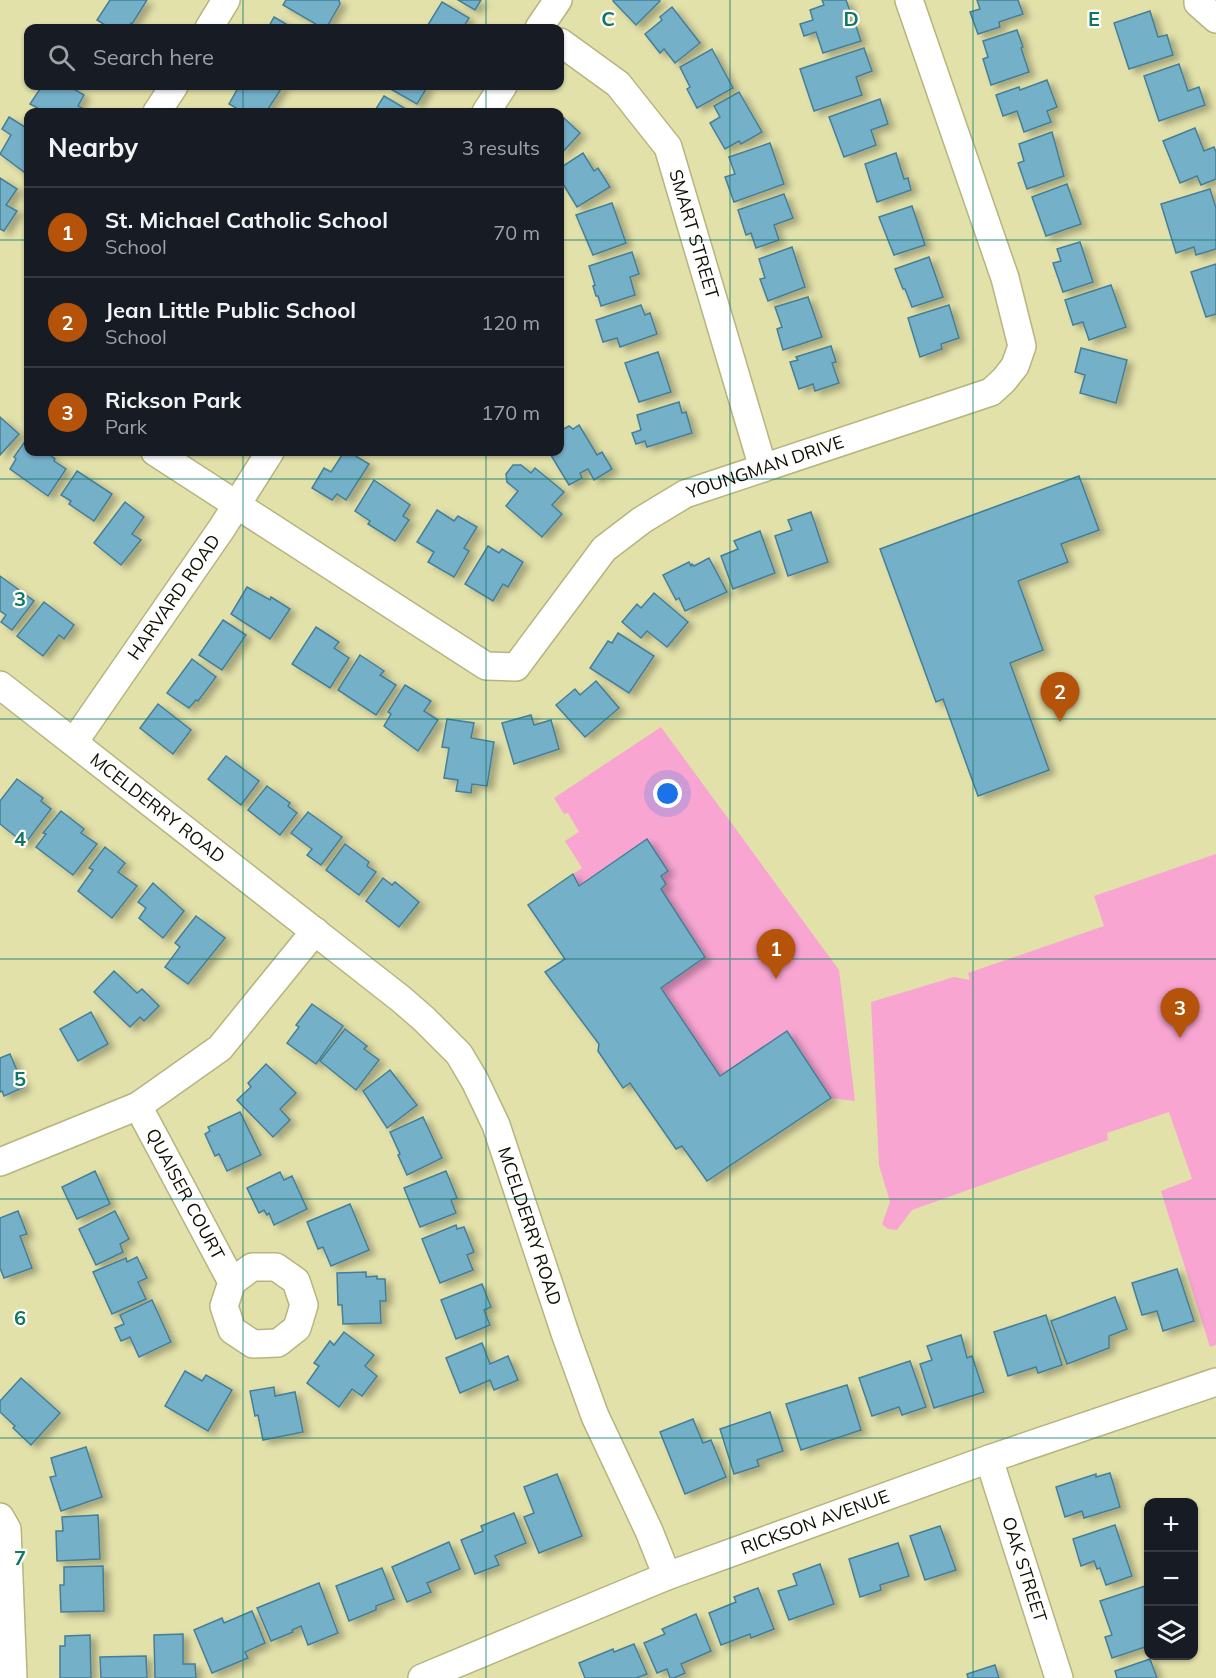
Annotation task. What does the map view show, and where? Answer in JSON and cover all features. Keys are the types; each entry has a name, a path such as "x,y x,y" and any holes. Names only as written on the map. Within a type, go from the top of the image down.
{"street":[{"path":"211,24 226,0"},
{"path":"543,24 558,0"},
{"name":"YOUNGMAN DRIVE","path":"236,505 486,666 516,667 604,549 642,520 685,494 991,392 1015,366 1022,346 1005,278 909,0"},
{"path":"1198,0 1198,3 1216,19"},
{"name":"SMART STREET","path":"564,45 618,84 668,147 763,468"},
{"path":"160,108 171,90"},
{"path":"489,108 500,90"},
{"path":"161,456 236,505"},
{"name":"HARVARD ROAD","path":"74,742 267,456"},
{"name":"MCELDERRY ROAD","path":"0,685 315,931 424,1019 459,1054 496,1125 595,1416 649,1531 667,1576"},
{"path":"0,1162 138,1106 220,1048 315,931"},
{"name":"QUAISER COURT","path":"138,1106 232,1282"},
{"name":"RICKSON AVENUE","path":"422,1678 667,1576 989,1459 1216,1382"},
{"name":"OAK STREET","path":"989,1459 1059,1678"},
{"path":"0,1517 7,1528 13,1678"}],"shaded area":[{"path":"661,727 839,970 855,1101 831,1098 787,1032 720,1076 661,988 705,956 661,889 666,884 661,876 668,871 647,839 579,886 573,874 582,868 565,841 579,832 568,813 564,814 554,798"},
{"path":"1216,854 1216,1345 1210,1347 1161,1191 1192,1179 1169,1112 1107,1133 1108,1140 912,1210 897,1230 888,1229 882,1224 890,1202 879,1165 871,1002 954,977 970,980 968,973 1104,926 1094,896"}],"building":[{"path":"110,0 147,0 132,24 104,24 97,20"},
{"path":"286,0 339,0 340,4 329,24 316,24 283,5"},
{"path":"458,0 481,0 475,10"},
{"path":"614,0 659,0 660,1 636,25"},
{"path":"822,0 846,0 851,14 848,16 851,25 855,23 861,41 823,53 816,32 804,36 800,24 813,20 810,10 824,5"},
{"path":"977,0 1018,0 1023,14 999,22 1000,27 978,34 970,12 980,9"},
{"path":"442,2 469,18 465,24 428,24"},
{"path":"672,7 700,43 675,63 664,49 660,53 645,34 662,20 660,17"},
{"path":"1150,11 1158,37 1167,35 1173,55 1129,69 1114,23"},
{"path":"274,17 286,24 270,24"},
{"path":"1017,30 1029,72 991,85 983,59 988,57 983,41"},
{"path":"864,48 872,71 856,77 862,95 814,111 800,69"},
{"path":"712,49 733,88 697,108 687,89 690,87 680,67"},
{"path":"1179,64 1188,91 1199,87 1205,105 1159,121 1144,76"},
{"path":"1047,80 1057,107 1047,111 1051,122 1024,132 1017,111 1003,116 996,95 1019,87 1020,90"},
{"path":"39,90 76,90 84,95 78,106 82,108 38,108 30,104"},
{"path":"237,90 280,90 269,108 236,108 229,104"},
{"path":"392,90 426,90 417,104"},
{"path":"739,92 762,132 741,144 739,141 725,149 710,123 720,117 714,106"},
{"path":"384,96 404,108 376,108"},
{"path":"880,99 888,124 871,130 876,145 844,157 829,117"},
{"path":"9,117 24,126 24,172 0,154 11,135 2,129"},
{"path":"564,118 580,133 564,151"},
{"path":"1195,128 1204,151 1214,147 1216,152 1216,179 1201,185 1197,176 1180,183 1163,141"},
{"path":"1052,132 1064,176 1027,189 1018,163 1024,161 1019,144"},
{"path":"770,143 784,184 734,202 725,177 735,174 729,157"},
{"path":"583,153 594,171 598,168 610,187 577,207 564,186 564,165"},
{"path":"896,153 904,179 908,178 911,190 877,202 865,164"},
{"path":"0,178 17,189 6,205 17,211 4,231 0,229"},
{"path":"1067,184 1081,224 1046,236 1032,197"},
{"path":"1210,189 1216,208 1216,249 1196,255 1194,247 1176,253 1161,204"},
{"path":"784,194 793,218 774,225 779,240 756,248 751,233 746,235 738,210"},
{"path":"612,203 626,243 593,255 576,215"},
{"path":"912,206 925,245 894,255 879,217"},
{"path":"1080,242 1093,282 1063,292 1053,263 1061,261 1057,249"},
{"path":"792,247 805,287 768,301 760,279 765,278 759,259"},
{"path":"632,252 639,274 630,277 635,295 601,306 593,286 595,285 589,266"},
{"path":"929,257 943,297 912,307 895,269"},
{"path":"1216,264 1216,314 1206,317 1191,272"},
{"path":"1111,285 1126,327 1089,340 1083,322 1073,325 1065,300"},
{"path":"808,297 822,337 783,350 777,329 782,327 775,307"},
{"path":"641,305 645,315 650,313 657,334 620,347 617,338 603,342 596,320"},
{"path":"949,305 959,338 941,344 942,349 920,357 908,318"},
{"path":"831,346 836,362 832,363 839,383 815,391 813,384 799,389 790,362 798,360 796,357"},
{"path":"1081,348 1127,360 1116,403 1080,393 1085,375 1075,372"},
{"path":"658,352 671,392 639,402 625,363"},
{"path":"679,402 682,413 686,412 692,433 647,447 645,441 636,444 632,433 641,430 637,415"},
{"path":"0,417 19,434 0,455"},
{"path":"579,425 597,455 602,452 612,469 594,480 588,469 580,473 582,478 569,485 551,456 564,456 564,429 569,426 573,429"},
{"path":"24,443 24,456 51,456 55,459 54,461 66,469 48,496 10,469 16,459 14,457"},
{"path":"341,456 356,456 369,464 346,500 337,494 332,500 312,488 324,468 331,472"},
{"path":"513,465 521,465 531,473 535,468 564,492 552,505 562,514 542,537 506,506 518,491 507,482 506,474"},
{"path":"77,471 112,494 94,521 69,504 71,501 61,495"},
{"path":"1079,476 1099,530 1061,544 1068,562 1018,581 1043,650 1010,663 1049,770 978,796 943,699 936,702 880,549"},
{"path":"374,480 410,505 403,516 409,520 395,541 368,524 370,521 355,511"},
{"path":"125,502 144,517 132,534 141,540 121,565 94,543"},
{"path":"437,510 454,521 458,516 477,527 464,548 469,551 454,577 428,562 434,552 417,542"},
{"path":"811,512 828,562 788,576 775,536 792,530 788,520"},
{"path":"760,531 775,573 733,589 721,556 738,549 734,541"},
{"path":"488,546 499,553 502,549 523,562 508,587 503,584 493,601 465,584"},
{"path":"709,558 727,592 685,611 679,598 676,600 663,575 689,562 691,566 692,564 694,566"},
{"path":"0,576 34,601 12,630 1,622 6,615 0,611"},
{"path":"247,587 270,600 271,597 290,609 270,639 231,614"},
{"path":"654,593 688,622 667,647 647,631 641,638 622,622 637,604 641,608"},
{"path":"44,602 74,625 64,639 59,635 43,656 17,636"},
{"path":"223,620 246,635 222,670 199,655"},
{"path":"316,627 339,642 334,648 349,658 330,688 292,664"},
{"path":"618,633 654,656 629,693 590,668 608,641 612,643"},
{"path":"360,655 384,671 380,675 396,685 376,715 338,690"},
{"path":"192,659 216,677 198,701 196,700 189,708 167,693"},
{"path":"596,681 619,708 585,737 556,705 575,689 580,695"},
{"path":"405,685 431,701 424,711 438,720 418,751 384,726 391,714 388,712"},
{"path":"158,704 191,730 173,754 140,728"},
{"path":"531,715 534,725 551,720 559,749 514,764 502,723"},
{"path":"447,719 474,723 471,738 494,742 487,786 472,784 471,793 456,791 458,780 444,778 449,748 442,747"},
{"path":"226,756 259,781 241,805 208,779"},
{"path":"17,779 43,798 41,801 51,809 25,844 0,824 0,801"},
{"path":"267,786 290,803 288,806 297,813 280,835 248,810"},
{"path":"61,811 84,829 81,833 97,844 73,875 36,847 46,834 43,833"},
{"path":"308,812 342,837 321,865 307,855 312,849 291,833"},
{"path":"647,839 668,871 661,876 666,884 661,889 705,957 661,988 720,1076 787,1031 831,1098 707,1181 682,1146 676,1149 630,1083 623,1088 598,1051 599,1044 545,972 565,959 528,905 573,874 579,886"},
{"path":"345,844 369,862 367,866 376,872 359,895 326,870"},
{"path":"105,847 125,863 118,872 137,886 112,918 78,891 93,870 89,868"},
{"path":"383,878 392,885 395,882 419,902 399,927 366,901"},
{"path":"153,883 184,911 163,938 139,918 146,908 138,902"},
{"path":"196,916 225,938 188,984 165,967 180,947 175,943"},
{"path":"114,971 137,993 142,989 159,1006 144,1021 140,1017 130,1027 94,992"},
{"path":"312,1004 343,1026 316,1064 287,1043 299,1027 296,1025"},
{"path":"91,1012 108,1044 78,1061 60,1029"},
{"path":"345,1029 367,1046 364,1049 379,1060 356,1090 320,1061"},
{"path":"10,1054 24,1087 4,1096 2,1091 0,1092 0,1058"},
{"path":"266,1064 296,1093 280,1109 290,1120 273,1137 237,1100 251,1087 248,1083"},
{"path":"390,1070 417,1105 387,1128 363,1091"},
{"path":"240,1112 261,1155 227,1171 219,1154 215,1156 205,1134 210,1131 208,1127"},
{"path":"423,1117 442,1158 407,1175 390,1132"},
{"path":"95,1171 110,1204 77,1219 62,1187"},
{"path":"446,1171 457,1198 451,1200 456,1213 420,1227 404,1188"},
{"path":"280,1172 284,1180 292,1176 307,1209 274,1225 269,1213 267,1215 264,1210 259,1213 247,1188"},
{"path":"350,1204 369,1250 331,1266 323,1247 318,1249 307,1222"},
{"path":"18,1211 27,1234 20,1236 32,1268 4,1278 0,1268 0,1218"},
{"path":"115,1211 129,1239 120,1244 123,1252 96,1265 79,1229"},
{"path":"456,1225 457,1229 464,1227 474,1252 467,1255 473,1270 440,1283 422,1239"},
{"path":"137,1257 147,1278 138,1282 146,1299 112,1314 93,1272 126,1258 127,1262"},
{"path":"1177,1269 1194,1321 1163,1331 1157,1311 1142,1315 1132,1283"},
{"path":"366,1272 366,1277 377,1276 377,1279 385,1279 386,1301 380,1301 381,1323 343,1324 342,1305 338,1305 337,1273"},
{"path":"482,1284 491,1307 484,1310 490,1325 456,1339 441,1300"},
{"path":"1115,1297 1127,1329 1109,1336 1109,1348 1067,1364 1051,1321"},
{"path":"152,1300 171,1342 139,1357 130,1337 121,1341 115,1328 124,1324 120,1315"},
{"path":"1046,1315 1062,1365 1038,1373 1036,1367 1008,1376 994,1332"},
{"path":"344,1332 374,1355 365,1366 377,1376 362,1396 352,1389 339,1407 307,1383 319,1366 314,1363 330,1341 334,1345"},
{"path":"961,1335 967,1358 972,1356 984,1392 934,1408 920,1364 932,1360 927,1346"},
{"path":"482,1343 490,1364 508,1356 518,1380 494,1390 490,1380 460,1393 446,1358"},
{"path":"910,1361 926,1407 902,1415 899,1407 872,1416 859,1378"},
{"path":"185,1371 202,1381 206,1375 232,1390 208,1431 165,1406"},
{"path":"21,1378 60,1413 31,1445 0,1412 0,1401"},
{"path":"847,1385 861,1430 801,1450 786,1404"},
{"path":"274,1387 275,1396 295,1392 303,1432 263,1440 250,1391"},
{"path":"770,1412 783,1451 757,1460 759,1466 734,1474 720,1429"},
{"path":"693,1419 703,1443 711,1440 726,1477 685,1494 660,1432"},
{"path":"86,1447 102,1497 61,1511 50,1477 56,1476 51,1458"},
{"path":"1110,1473 1120,1507 1084,1518 1082,1511 1065,1517 1056,1487 1096,1474 1096,1477"},
{"path":"557,1474 582,1536 539,1553 524,1517 534,1513 524,1487"},
{"path":"514,1513 526,1543 495,1556 499,1565 475,1574 461,1540 483,1531 481,1526"},
{"path":"98,1515 100,1559 57,1561 56,1531 63,1531 62,1517"},
{"path":"1115,1525 1132,1576 1106,1585 1100,1568 1097,1569 1094,1561 1081,1566 1073,1539"},
{"path":"940,1526 956,1570 925,1580 910,1536"},
{"path":"449,1542 460,1569 427,1583 431,1592 407,1602 392,1567"},
{"path":"898,1543 909,1576 880,1585 881,1590 860,1597 849,1559"},
{"path":"820,1564 834,1604 789,1620 778,1591 797,1585 793,1574"},
{"path":"103,1566 104,1611 61,1612 60,1585 64,1585 64,1567"},
{"path":"382,1568 394,1599 376,1606 376,1610 349,1621 336,1586"},
{"path":"319,1583 338,1633 308,1645 301,1626 271,1641 257,1608"},
{"path":"1144,1586 1144,1647 1112,1658 1105,1637 1112,1635 1100,1601"},
{"path":"758,1588 774,1629 751,1638 750,1634 721,1645 709,1613 736,1602 734,1597"},
{"path":"252,1611 265,1643 245,1652 248,1658 212,1673 194,1630 222,1618 224,1623"},
{"path":"696,1614 711,1651 681,1664 685,1673 674,1678 670,1678 667,1669 657,1673 644,1643 665,1634 662,1629"},
{"path":"183,1634 183,1664 195,1664 196,1678 155,1678 154,1635"},
{"path":"90,1635 91,1678 60,1678 60,1646 65,1646 65,1636"},
{"path":"634,1644 647,1674 636,1678 585,1678 579,1663 613,1649 614,1652"},
{"path":"146,1656 147,1678 101,1678 100,1657"},
{"path":"1150,1660 1157,1678 1117,1678 1115,1671"},
{"path":"995,1665 999,1678 968,1678 967,1674"}],"place":[{"name":"Jean Little Public School","path":"1060,722"},
{"name":"St. Michael Catholic School","path":"776,979"},
{"name":"Rickson Park","path":"1180,1038"}]}
